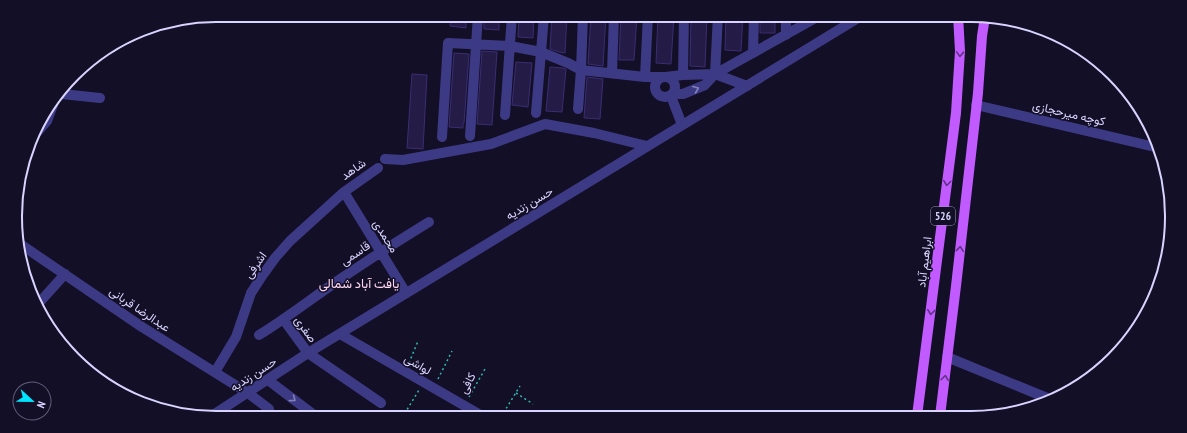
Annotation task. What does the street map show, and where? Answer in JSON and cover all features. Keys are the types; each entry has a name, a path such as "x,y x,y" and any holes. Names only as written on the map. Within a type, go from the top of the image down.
{"main road":[{"name":"ابراهیم آباد","path":"919,411 956,113 960,51 958,22"},
{"name":"526","path":"941,411 984,22"}],"street":[{"path":"470,136 478,22"},
{"path":"505,114 512,22"},
{"path":"536,113 543,22"},
{"path":"578,109 583,22"},
{"path":"612,73 614,22"},
{"path":"645,77 648,22"},
{"path":"683,75 684,22"},
{"path":"715,74 718,22"},
{"path":"753,53 754,22"},
{"path":"786,22 786,35"},
{"path":"682,125 672,95 676,88 675,84 672,79 666,77 659,79 656,82 655,88 658,95 664,98 672,95 683,94 705,85 715,74 809,22"},
{"name":"حسن زندیه","path":"220,411 308,353 852,22"},
{"path":"442,137 448,43 476,43 510,46 541,52 568,62 581,70 645,77 715,74 747,86"},
{"path":"65,94 100,98"},
{"name":"کوچه میرحجازی","path":"976,105 1152,146"},
{"path":"385,159 403,160 491,144 546,124 594,133 647,146"},
{"name":"شاهد","path":"344,192 378,168"},
{"name":"محمدی","path":"344,192 406,293"},
{"name":"اشرفی","path":"215,372 236,337 251,294 262,276 290,241 344,192"},
{"name":"قاسمی","path":"259,335 284,320 380,252 429,222"},
{"name":"عبدالرضا قربانی","path":"25,247 142,327 248,393 269,409"},
{"path":"41,301 65,274"},
{"name":"صفری","path":"284,320 308,353 380,403"},
{"name":"لواشی","path":"340,334 424,382 464,406 470,411"},
{"path":"947,358 1044,397"},
{"path":"268,380 309,411"}],"path":[{"path":"405,372 418,341"},
{"path":"433,388 452,351"},
{"name":"کافی","path":"464,406 485,369"},
{"path":"406,411 424,382"},
{"path":"505,411 520,386"},
{"path":"516,393 533,404"}],"building":[{"path":"450,22 466,22 466,28 450,26"},
{"path":"484,22 499,22 499,30 484,29"},
{"path":"519,22 534,22 533,38 518,37"},
{"path":"552,22 567,22 565,53 550,49"},
{"path":"591,22 606,22 603,66 588,64"},
{"path":"621,22 637,22 634,60 619,60"},
{"path":"658,22 674,22 671,64 656,63"},
{"path":"691,22 707,22 705,67 690,66"},
{"path":"726,22 743,22 741,51 725,50"},
{"path":"760,22 775,22 775,33 760,33"},
{"path":"482,51 497,52 492,125 477,124"},
{"path":"454,53 469,54 463,128 449,127"},
{"path":"516,62 532,63 528,107 512,105"},
{"path":"550,67 566,69 562,112 546,111"},
{"path":"412,74 427,75 423,149 407,148"},
{"path":"587,77 603,79 600,119 584,118"}],"district":[{"name":"یافت آباد شمالی","path":"359,283"}]}
